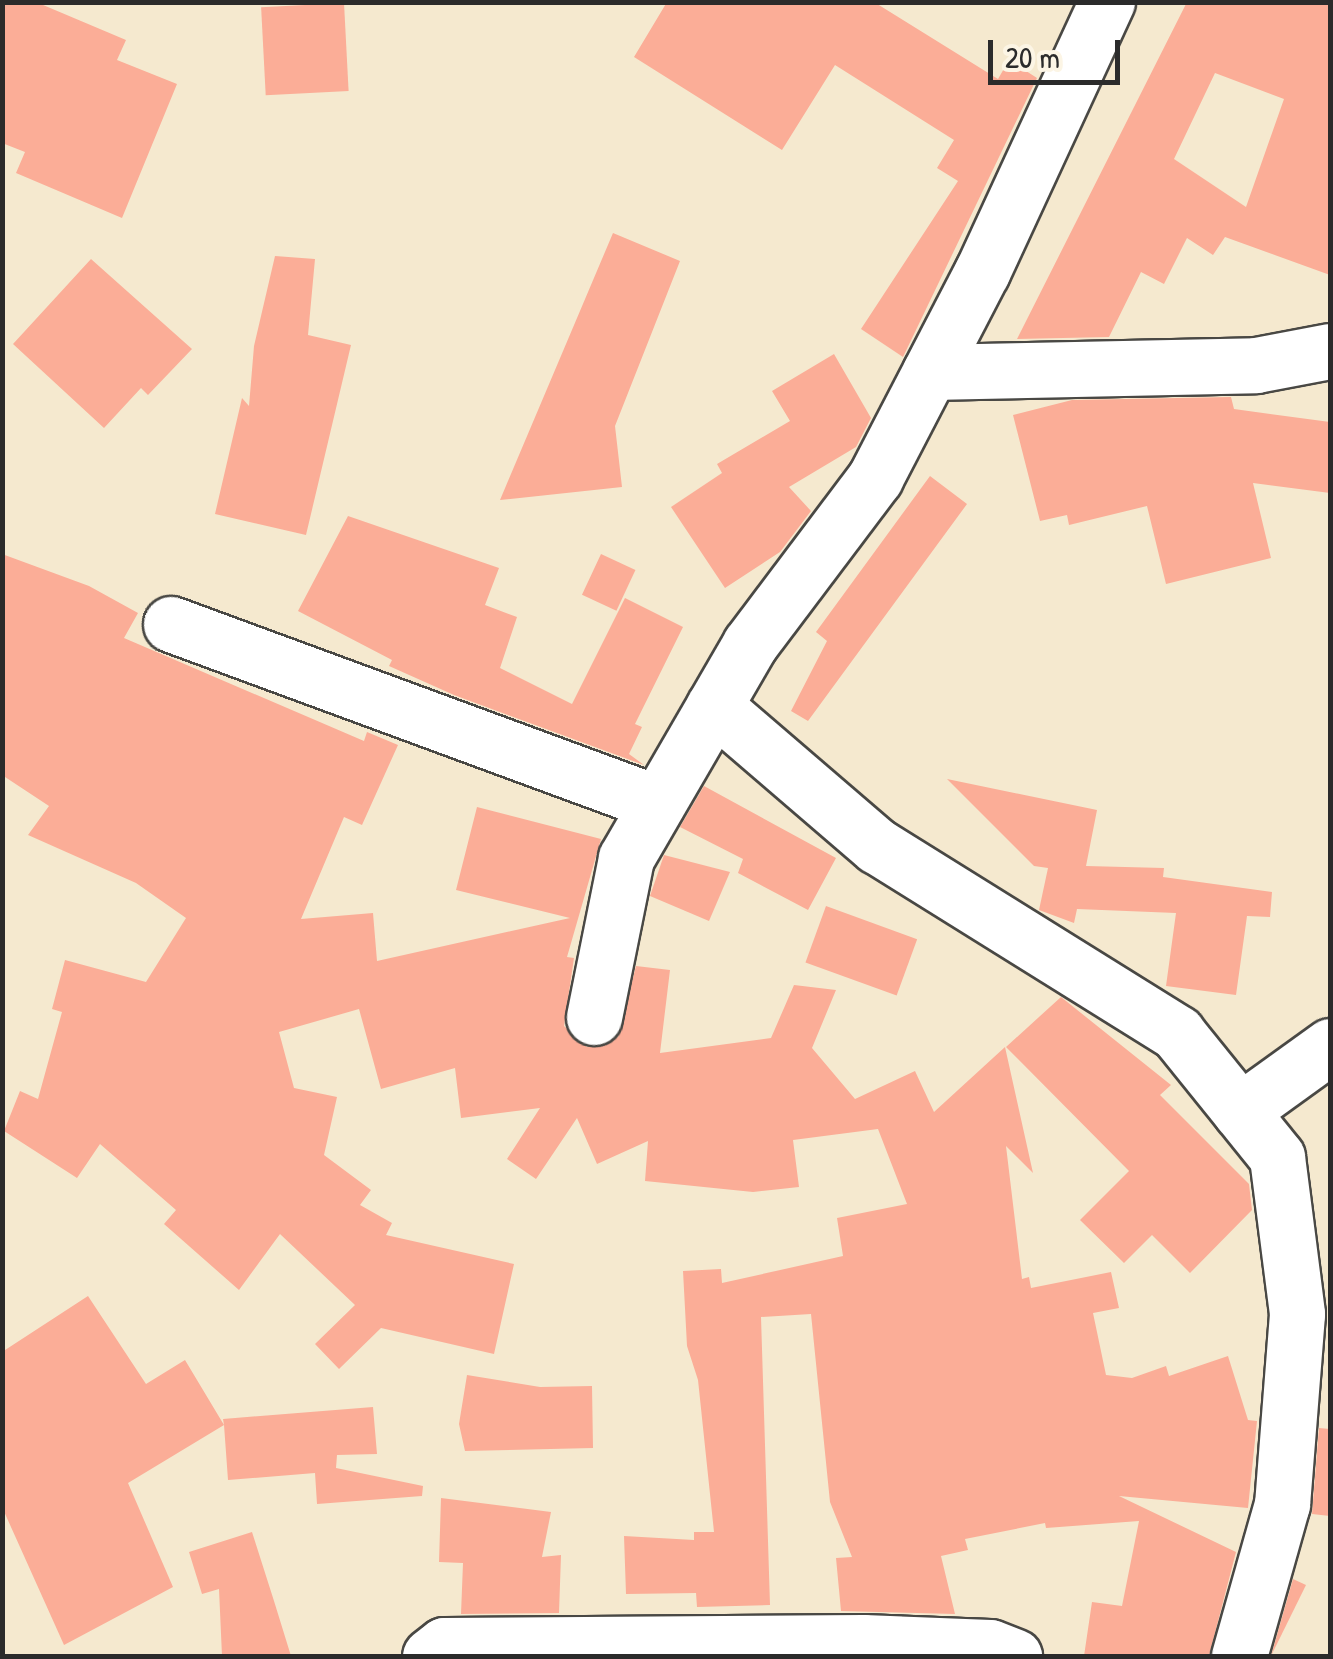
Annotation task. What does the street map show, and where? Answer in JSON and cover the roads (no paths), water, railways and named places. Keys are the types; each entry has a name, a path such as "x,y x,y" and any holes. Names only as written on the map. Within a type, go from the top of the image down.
{"street":[{"path":"594,1017 626,858 750,644 875,478 1107,2"},
{"path":"930,372 1256,364 1330,350"},
{"path":"171,624 657,804"},
{"path":"714,706 877,846 1176,1033 1277,1157 1297,1314 1282,1504 1239,1656"},
{"path":"1240,1112 1330,1046"},
{"path":"430,1656 444,1645 863,1642 990,1647 1014,1656"}]}
